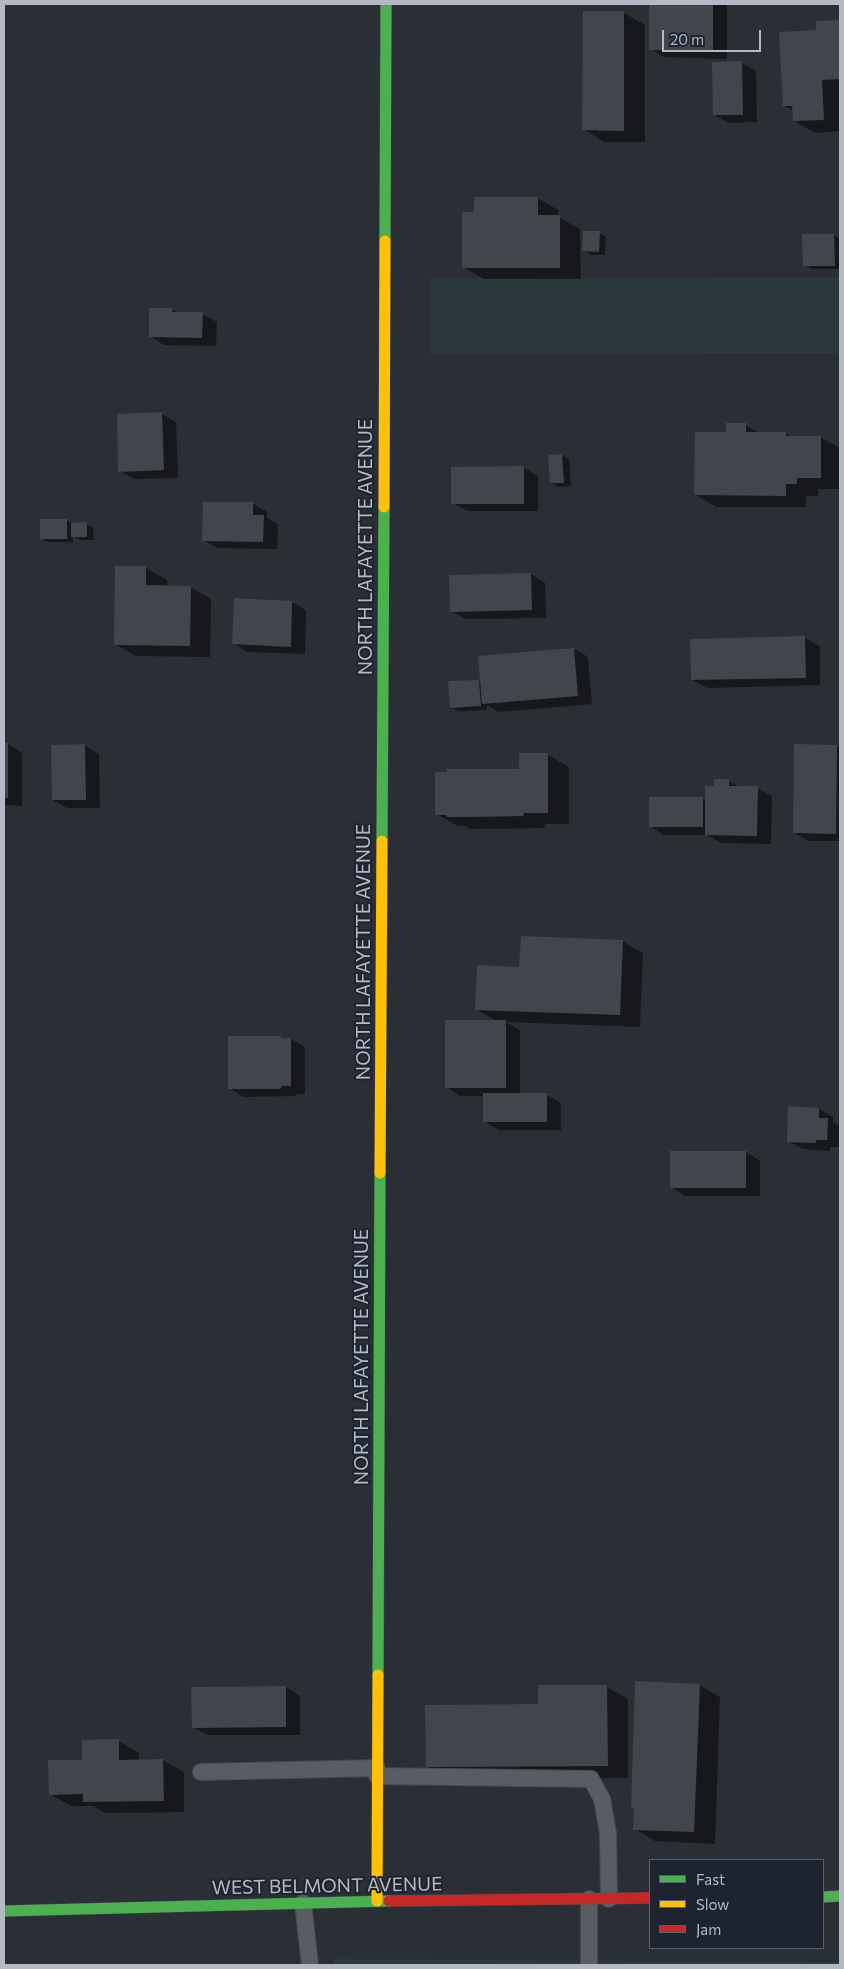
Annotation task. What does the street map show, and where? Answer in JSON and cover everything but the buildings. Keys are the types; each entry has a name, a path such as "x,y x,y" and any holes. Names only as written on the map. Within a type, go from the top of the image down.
{"street":[{"name":"NORTH LAFAYETTE AVENUE","path":"376,1901 386,4"},
{"path":"824,1897 840,1896"},
{"name":"WEST BELMONT AVENUE","path":"4,1911 376,1901 649,1898"}],"lane":[{"path":"201,1772 377,1772 591,1779 602,1799 608,1833 609,1899"},
{"path":"589,1965 590,1899"},
{"path":"304,1903 310,1965"}],"shaded area":[{"path":"840,277 840,353 430,354 430,278"},
{"path":"334,1959 840,1962 840,1965 334,1965"}],"traffic: fast":[{"path":"385,241 386,4"},
{"path":"382,841 384,507"},
{"path":"378,1675 380,1173"},
{"path":"824,1897 840,1896"},
{"path":"4,1911 389,1901"}],"traffic: slow":[{"path":"384,507 385,241"},
{"path":"380,1173 382,841"},
{"path":"377,1901 378,1675"}],"traffic: jam":[{"path":"389,1901 649,1898"}]}
